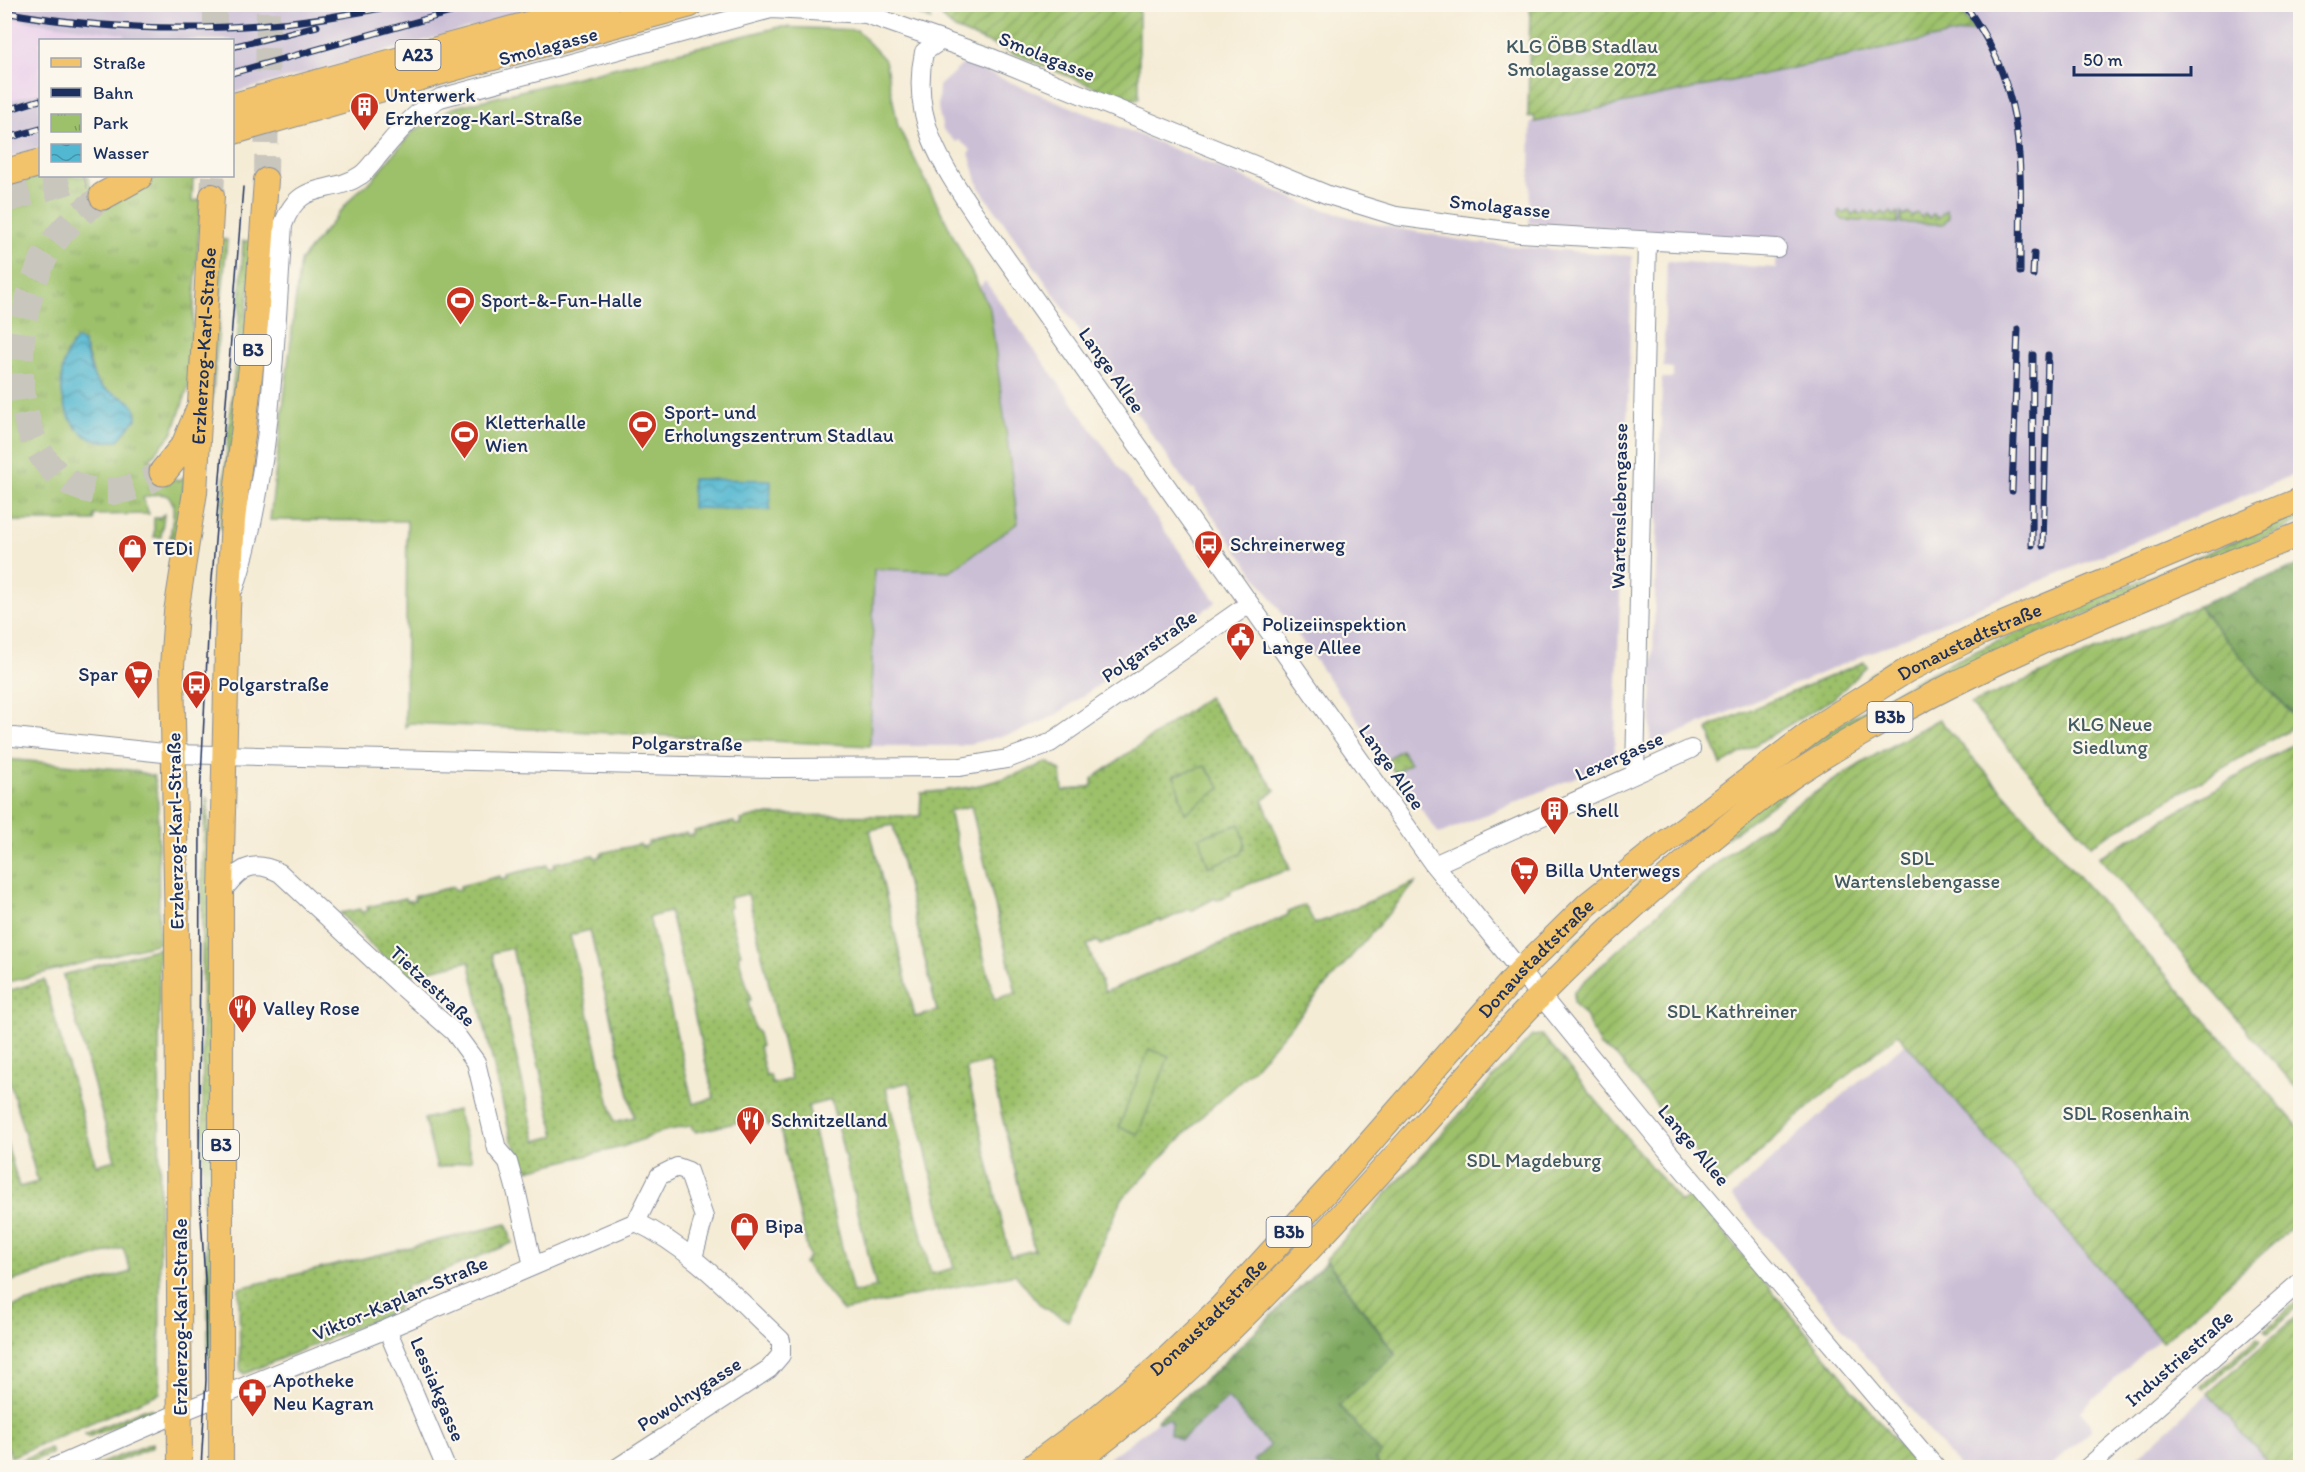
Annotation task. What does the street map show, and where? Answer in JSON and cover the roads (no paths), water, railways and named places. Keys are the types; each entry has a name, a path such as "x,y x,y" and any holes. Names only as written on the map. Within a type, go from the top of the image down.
{"highway":[{"name":"A23","path":"234,106 605,4"},
{"name":"A23","path":"234,130 465,64 690,4"},
{"path":"4,173 39,163"},
{"path":"103,196 137,177"},
{"path":"163,472 185,445 199,411"}],"main road":[{"name":"Erzherzog-Karl-Straße","path":"221,1467 223,1396 221,893 228,609 233,520 255,333 266,180"},
{"name":"Erzherzog-Karl-Straße","path":"180,1467 177,948 172,666 176,612 195,492 212,196"},
{"name":"Donaustadtstraße","path":"1030,1467 1092,1422 1158,1367 1220,1308 1344,1172 1521,970 1588,904 1662,845 1823,723 1906,671 1981,633 2301,500"},
{"name":"Donaustadtstraße","path":"1068,1467 1138,1415 1234,1328 1350,1206 1540,996 1687,860 1756,803 1833,750 1922,699 2029,646 2301,534"}],"street":[{"name":"Smolagasse","path":"297,200 309,192 361,175 410,119 425,106 440,98 771,9 866,14 995,59 1328,195 1396,216 1520,233 1777,248"},
{"name":"Lange Allee","path":"940,41 924,52 919,92 928,134 943,166 981,224 1434,865 1540,996 1936,1467"},
{"name":"Erzherzog-Karl-Straße","path":"228,609 250,541 273,362 284,225 288,212 297,200"},
{"name":"Wartenslebengasse","path":"1635,772 1647,241"},
{"name":"Polgarstraße","path":"4,736 173,754 774,768 960,767 1007,759 1050,742 1249,604"},
{"name":"Lexergasse","path":"1434,865 1635,772 1691,749"},
{"name":"Tietzestraße","path":"221,893 233,877 243,869 264,865 280,873 454,1032 476,1062 497,1149 508,1162 517,1194 533,1266"},
{"path":"677,1167 688,1171 704,1217 693,1258 659,1233 636,1222 659,1176 677,1167"},
{"name":"Viktor-Kaplan-Straße","path":"53,1467 180,1412 387,1329 636,1222"},
{"name":"Powolnygasse","path":"617,1467 769,1369 781,1355 781,1340 693,1258"},
{"name":"Industriestraße","path":"2087,1467 2301,1282"},
{"name":"Lessiakgasse","path":"387,1329 446,1467"}],"water":[{"path":"77,339 83,342 90,368 97,382 127,400 136,410 137,418 118,440 99,441 84,434 72,422 65,406 62,370 68,353"},
{"path":"692,479 771,480 770,510 692,508"}],"tunnel":[{"path":"215,4 215,39"},
{"path":"266,180 268,4"},
{"path":"4,200 81,177"},
{"path":"212,196 213,177"},
{"path":"103,196 64,230 53,243 38,271 27,304 21,342 21,380 26,417 38,449 57,474 85,489 106,492 126,489 163,472"}],"tram line":[{"path":"201,1468 206,1380 205,1279 199,1186 200,798 209,617 243,187"}],"railway":[{"path":"4,12 103,25 203,28 302,21 400,4"},
{"path":"234,72 480,4"},
{"path":"1964,4 1985,37 2001,69 2011,100 2020,165 2020,272"},
{"path":"234,47 317,26"},
{"path":"4,111 39,100"},
{"path":"4,139 39,129"},
{"path":"2033,275 2034,254"},
{"path":"2012,491 2018,329"},
{"path":"2032,545 2033,355"},
{"path":"2043,546 2048,355"}],"place":[{"name":"Unterwerk Erzherzog-Karl-Straße","path":"364,132"},
{"name":"Sport-&-Fun-Halle","path":"460,326"},
{"name":"Sport- und Erholungszentrum Stadlau","path":"643,450"},
{"name":"Kletterhalle Wien","path":"464,460"},
{"name":"Schreinerweg","path":"1209,570"},
{"name":"TEDi","path":"132,574"},
{"name":"Polizeiinspektion Lange Allee","path":"1241,662"},
{"name":"Spar","path":"139,700"},
{"name":"Polgarstraße","path":"197,710"},
{"name":"Shell","path":"1555,836"},
{"name":"Billa Unterwegs","path":"1524,896"},
{"name":"Valley Rose","path":"242,1034"},
{"name":"Schnitzelland","path":"750,1146"},
{"name":"Bipa","path":"744,1252"},
{"name":"Apotheke Neu Kagran","path":"252,1418"}],"park label":[{"name":"KLG ÖBB Stadlau Smolagasse 2072","path":"1582,58"},
{"name":"KLG Neue Siedlung","path":"2110,736"},
{"name":"SDL Wartenslebengasse","path":"1917,870"},
{"name":"SDL Kathreiner","path":"1732,1011"},
{"name":"SDL Rosenhain","path":"2126,1113"},
{"name":"SDL Magdeburg","path":"1534,1160"}]}
